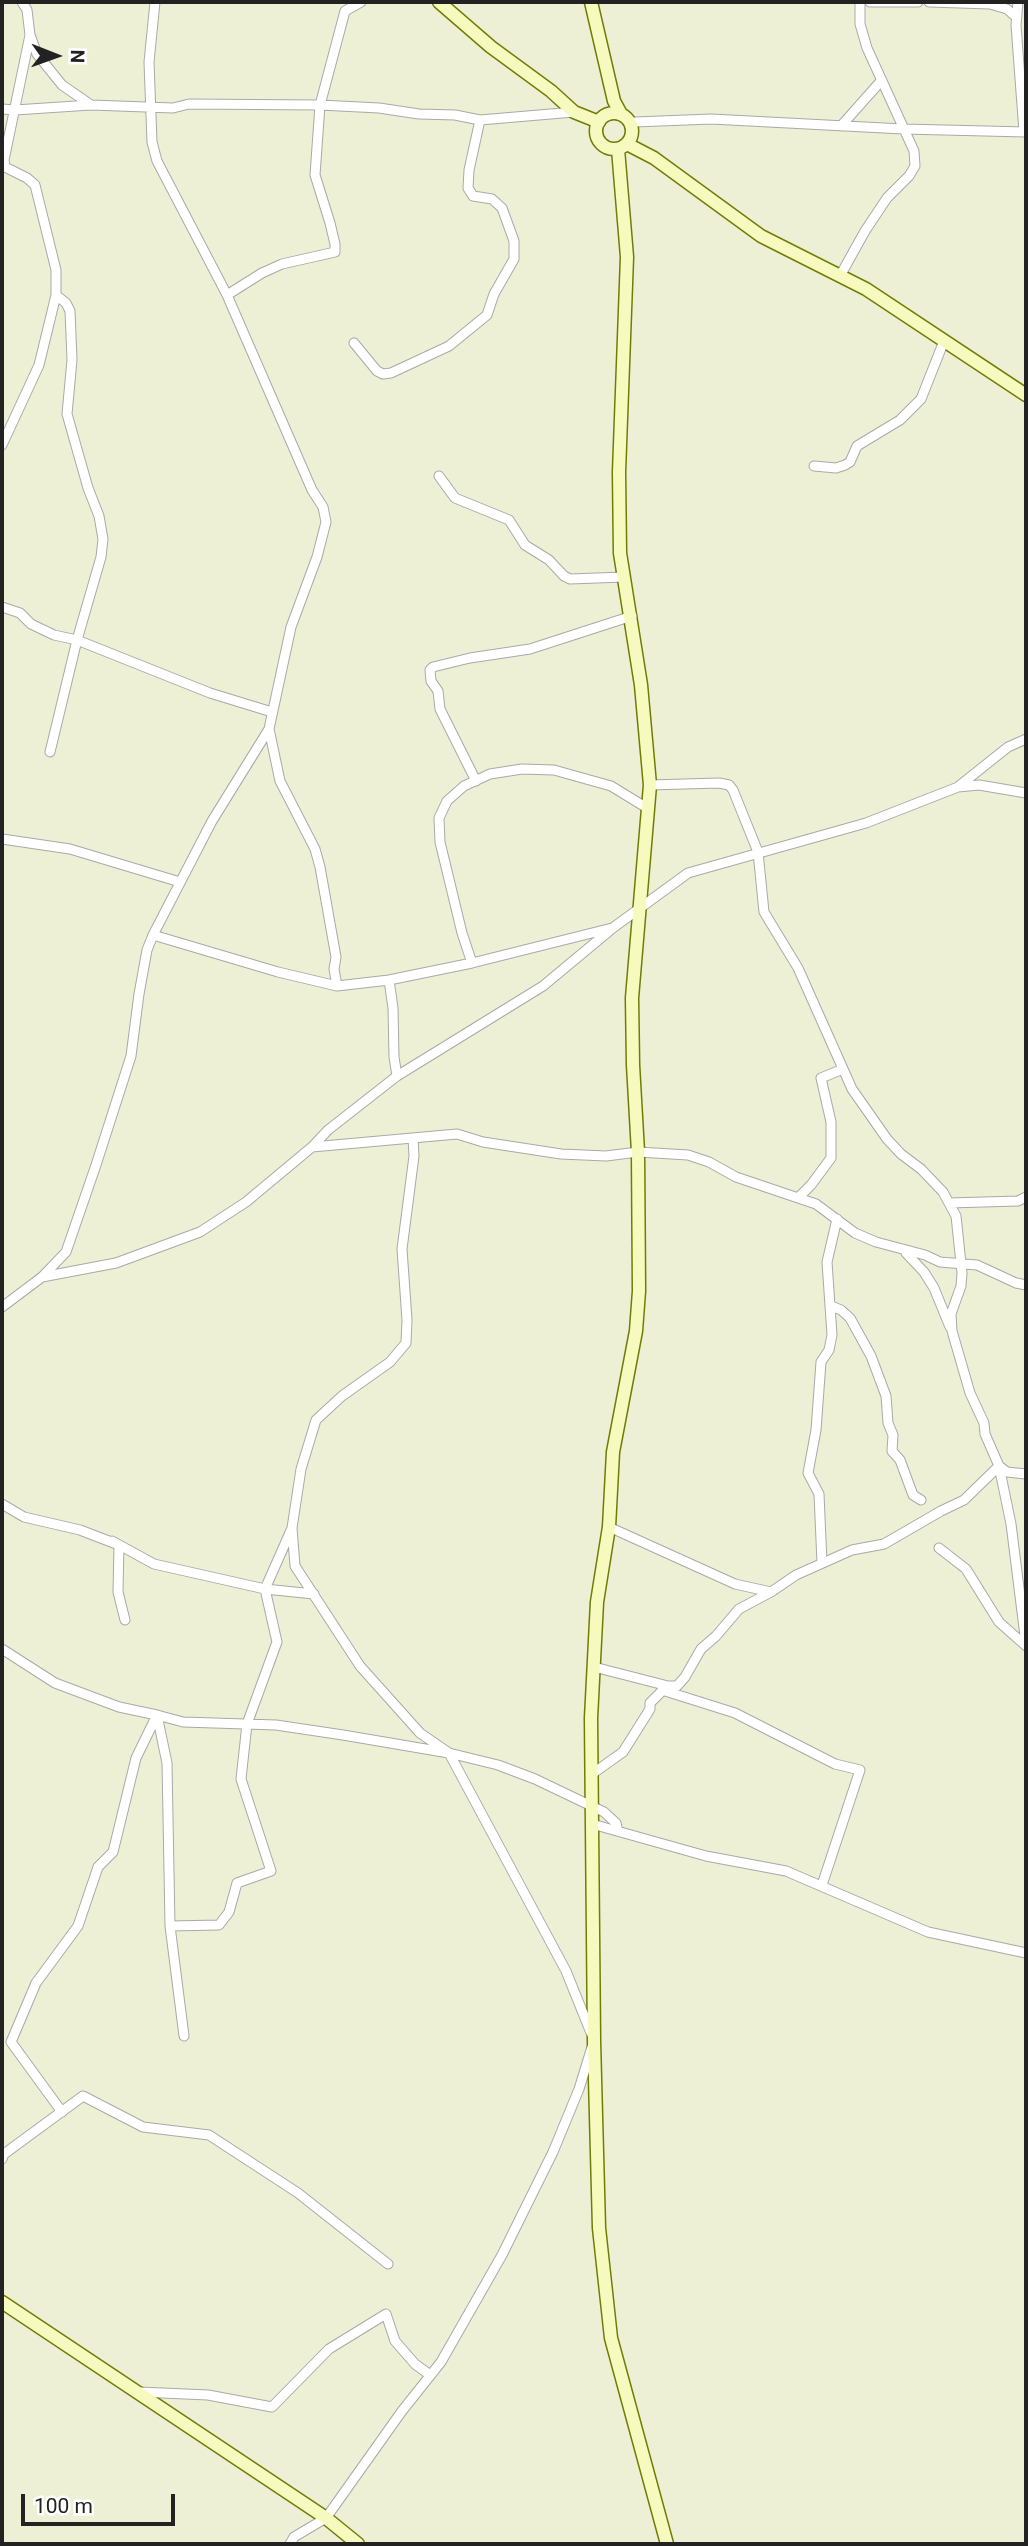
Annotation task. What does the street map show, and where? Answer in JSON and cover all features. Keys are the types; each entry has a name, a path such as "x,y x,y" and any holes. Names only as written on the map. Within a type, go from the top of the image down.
{"street":[{"path":"22,2 27,10 30,35 37,54 62,85 91,105"},
{"path":"2,1307 42,1277 66,1252 131,1056 148,950 212,821 269,729 290,627 317,557 326,522 323,507 312,490 226,295 158,161 152,142 149,62 155,2"},
{"path":"226,295 282,264 335,252 330,223 315,175 320,105 345,11 360,2"},
{"path":"439,2 574,112 599,122"},
{"path":"591,2 614,101 631,125 632,135 622,146 626,257 619,472 620,553 632,616 650,785 632,998 638,1152 638,1304 636,1331 614,1452 609,1527 597,1602 594,1667 592,1824 599,2228 611,2338 667,2544"},
{"path":"840,276 887,198 915,166 914,151 881,81 860,24 860,2"},
{"path":"870,2 918,2"},
{"path":"929,2 990,4 1007,9 1016,17"},
{"path":"631,125 635,122 711,119 1025,132 1016,17 1018,2"},
{"path":"2,444 39,365 56,295 57,270 35,186 27,178 5,167 6,150 30,35"},
{"path":"841,126 881,81"},
{"path":"2,109 91,105 173,108 189,104 320,105 454,115 480,120 574,112"},
{"path":"621,114 611,113 599,122 596,132 600,142 608,148 622,146 654,158 761,236 877,296 1026,395"},
{"path":"354,343 377,371 391,373 449,346 487,315 494,294 513,259 514,241 502,208 492,199 473,196 468,188 469,170 480,120"},
{"path":"50,752 77,640 101,557 103,539 99,516 88,488 67,414 72,360 70,311 66,303 56,295"},
{"path":"814,466 836,468 845,465 850,462 857,446 901,420 921,399 944,341"},
{"path":"439,476 455,498 509,520 525,544 549,560 564,576 570,579 624,577"},
{"path":"2,607 20,613 31,624 54,635 77,640 210,693 272,712"},
{"path":"476,780 440,709 438,691 431,681 430,670 470,658 530,649 632,616"},
{"path":"269,729 280,781 315,849 320,867 337,957 334,969 337,986"},
{"path":"958,787 1007,747 1026,739"},
{"path":"472,963 440,842 439,818 447,802 464,786 490,774 522,769 554,770 611,786 647,808"},
{"path":"650,785 729,785 733,790 758,852 764,912 798,968 852,1089 887,1139 943,1192 956,1216 961,1286 951,1314 952,1331"},
{"path":"42,1277 116,1263 200,1232 246,1202 312,1147 328,1130 397,1076 543,986 614,927 688,873 866,823 958,787 979,785 1026,793"},
{"path":"2,839 70,849 180,882"},
{"path":"153,936 337,986 472,963 614,927"},
{"path":"389,979 397,1076"},
{"path":"799,1197 831,1158 831,1122 821,1078 843,1069"},
{"path":"312,1147 457,1135 483,1142 561,1154 606,1156 638,1152 688,1155 709,1162 736,1177 816,1204 855,1233 940,1262 977,1265 1026,1285"},
{"path":"290,2544 294,2537 326,2518 401,2411 441,2362 502,2255 553,2152 579,2089 594,2041 566,1971 449,1753 420,1734 360,1666 295,1566 292,1528 301,1469 316,1420 342,1396 390,1362 405,1343 407,1320 402,1249 414,1156 413,1138"},
{"path":"949,1203 1018,1201 1026,1197"},
{"path":"822,1563 819,1493 808,1473 816,1430 821,1362 829,1350 832,1335 827,1262 837,1219"},
{"path":"901,1250 924,1272 934,1288 952,1331 970,1393 999,1466 1011,1524 1026,1645"},
{"path":"831,1306 850,1318 870,1356 886,1396 888,1423 893,1435 892,1451 900,1460 913,1495 922,1500"},
{"path":"592,1774 623,1752 650,1709 650,1703 665,1688 677,1686 701,1649 739,1609 796,1575 822,1563 852,1550 884,1545 940,1511 964,1500 999,1466"},
{"path":"999,1466 1007,1472 1026,1474"},
{"path":"2,1504 24,1517 44,1520 112,1541 154,1564 265,1589 314,1594"},
{"path":"609,1527 735,1584 771,1592"},
{"path":"170,1926 219,1925 229,1912 237,1882 271,1871 241,1779 247,1724 277,1642 265,1589 292,1528"},
{"path":"112,1541 119,1545 118,1592 125,1620"},
{"path":"939,1549 966,1569 999,1622 1026,1645"},
{"path":"2,1650 55,1683 120,1707 157,1716 183,1721 275,1725 449,1753 498,1765 535,1779 612,1817 618,1831"},
{"path":"594,1667 735,1713 835,1764 860,1770 822,1885"},
{"path":"157,1716 167,1763 170,1926 184,2036"},
{"path":"62,2112 10,2042 36,1983 78,1926 98,1867 114,1852 136,1758 157,1716"},
{"path":"592,1824 706,1856 786,1871 822,1885 864,1907 928,1932 1026,1953"},
{"path":"2,2160 4,2154 83,2096 144,2127 209,2135 298,2193 388,2264"},
{"path":"2,2302 326,2518 358,2544"},
{"path":"140,2392 208,2395 272,2407 329,2349 386,2314 395,2341 415,2364 430,2375"}],"green space":[{"path":"2,2 1026,2 1026,2544 2,2544"}]}
